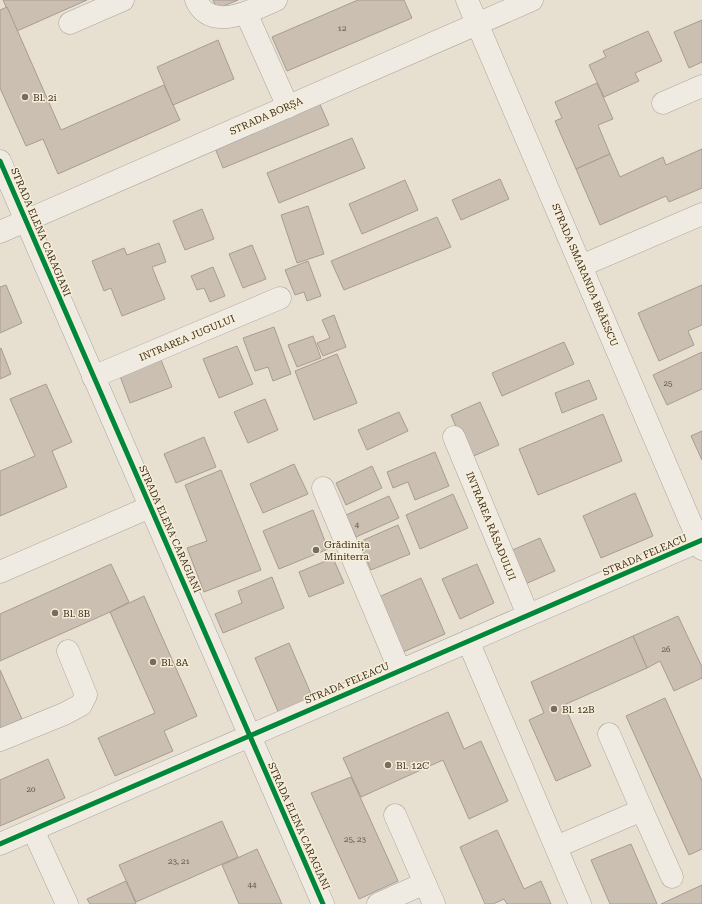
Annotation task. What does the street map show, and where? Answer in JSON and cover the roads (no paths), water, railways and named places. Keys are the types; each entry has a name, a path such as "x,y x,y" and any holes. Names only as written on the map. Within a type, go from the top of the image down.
{"street":[{"path":"70,23 123,0"},
{"path":"196,0 200,7 213,17 230,17 246,13 276,0"},
{"name":"STRADA SMARANDA BRĂESCU","path":"467,0 701,543"},
{"name":"STRADA BORȘA","path":"0,232 532,0"},
{"path":"246,13 288,107"},
{"path":"663,103 702,86"},
{"name":"STRADA ELENA CARAGIANI","path":"0,161 323,904"},
{"path":"581,266 702,214"},
{"name":"INTRAREA JUGULUI","path":"93,377 280,298"},
{"name":"INTRAREA RĂSADULUI","path":"454,437 528,615"},
{"path":"322,488 400,670"},
{"path":"0,572 150,506"},
{"name":"STRADA FELEACU","path":"0,844 528,615 701,543"},
{"path":"468,641 580,904"},
{"path":"0,740 64,714 81,705 86,695 68,651"},
{"path":"609,734 672,877"},
{"path":"556,847 642,810"},
{"path":"395,815 434,904"},
{"path":"33,830 67,904"},
{"path":"378,904 425,883"}],"place":[{"name":"Bl. 2i","path":"25,97"},
{"name":"Grădinița Miniterra","path":"316,550"},
{"name":"Bl. 8B","path":"55,613"},
{"name":"Bl. 8A","path":"153,662"},
{"name":"Bl. 12B","path":"554,709"},
{"name":"Bl. 12C","path":"388,765"}]}
